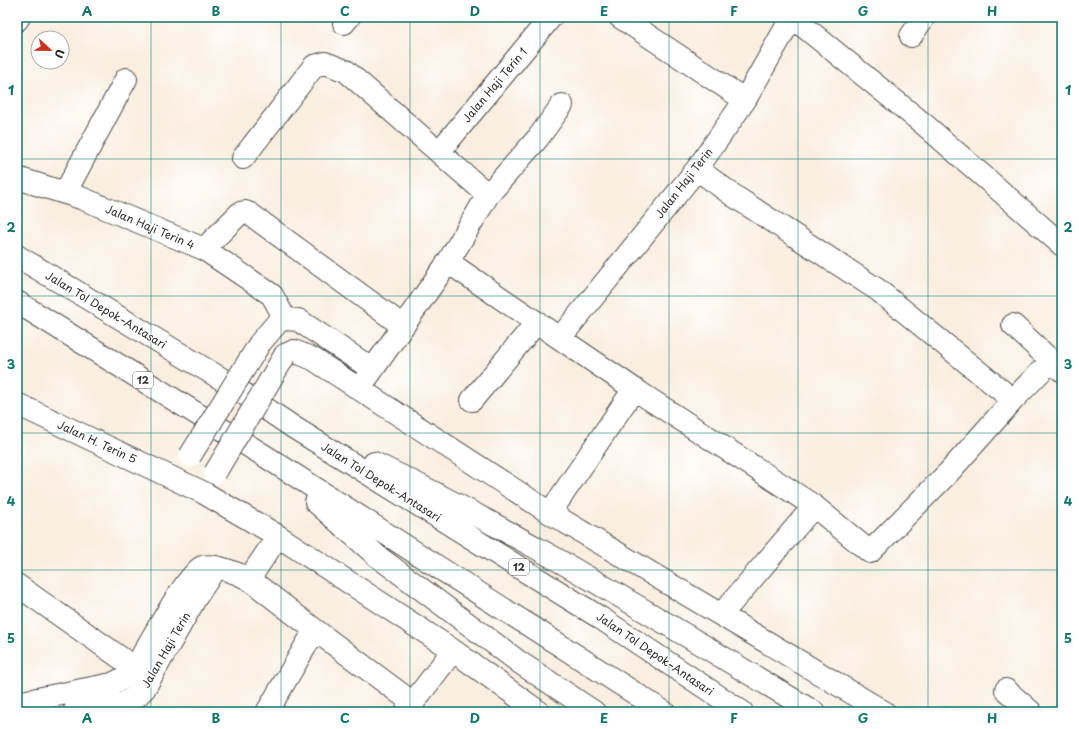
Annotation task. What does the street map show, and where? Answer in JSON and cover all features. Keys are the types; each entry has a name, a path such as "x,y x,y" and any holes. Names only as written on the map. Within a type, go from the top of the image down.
{"main road":[{"name":"Jalan Haji Terin 1","path":"439,152 551,17"},
{"path":"620,17 745,100"},
{"path":"792,17 926,126 1062,245"},
{"name":"Jalan Haji Terin","path":"560,338 696,169 745,100 792,17"},
{"path":"911,36 924,17"},
{"path":"243,158 314,66 325,63 346,71 488,195"},
{"path":"65,193 126,78"},
{"path":"359,389 448,262 488,195 538,138 562,105"},
{"path":"696,169 734,196 878,290 1013,400"},
{"name":"Jalan Haji Terin 4","path":"17,178 81,198 204,249 240,213 245,212 250,214 403,326"},
{"path":"204,249 272,296 292,319 313,359"},
{"name":"Jalan Tol Depok–Antasari","path":"17,256 225,381 293,427 599,617 742,712"},
{"path":"448,262 634,389 814,506 870,552 949,472 1013,400 1056,366 1013,325"},
{"name":"12","path":"17,302 268,458 596,670 664,712"},
{"path":"176,480 260,342 278,322 292,319 372,369"},
{"path":"472,400 537,322"},
{"path":"204,493 285,355 294,351 313,359 550,513 884,712"},
{"path":"550,513 634,389"},
{"name":"Jalan H. Terin 5","path":"17,404 204,493 278,536 451,649 539,712"},
{"path":"293,427 303,429 427,488 571,569 814,712"},
{"path":"268,458 377,556 519,662 594,712"},
{"path":"721,615 814,506"},
{"path":"249,579 278,536"},
{"path":"17,703 112,684 124,678 135,668 185,583 201,567 208,566 233,572 249,579 410,707 445,661 451,649"},
{"name":"Jalan Haji Terin","path":"74,712 124,703 137,696 144,689 195,599 216,568"},
{"path":"17,585 135,668"},
{"path":"267,712 315,630"},
{"path":"1006,690 1031,712"}]}
